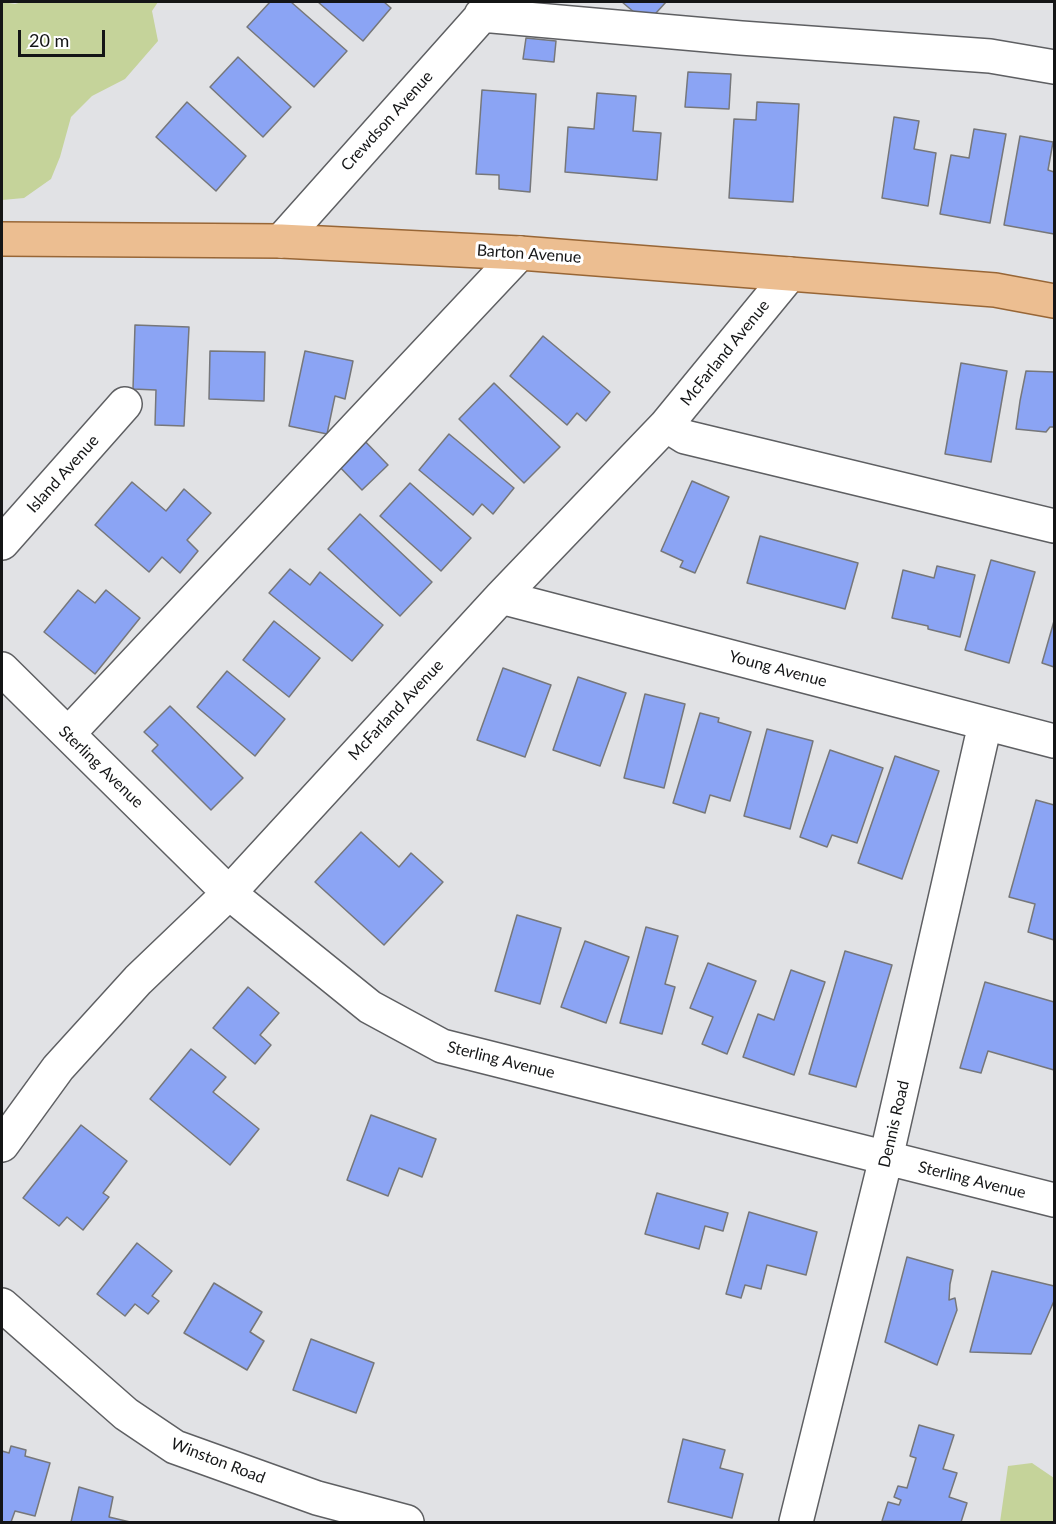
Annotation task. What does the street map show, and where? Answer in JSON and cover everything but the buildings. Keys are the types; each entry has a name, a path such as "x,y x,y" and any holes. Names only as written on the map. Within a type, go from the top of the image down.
{"main road":[{"name":"Barton Avenue","path":"2,239 281,240 520,253 995,290 1054,301"}],"street":[{"path":"488,8 741,38 990,56 1054,67"},
{"name":"Crewdson Avenue","path":"281,240 488,8"},
{"path":"68,734 520,253"},
{"name":"McFarland Avenue","path":"2,1145 58,1068 138,980 229,893 501,597 666,424 790,274"},
{"name":"Island Avenue","path":"2,543 125,404"},
{"path":"666,424 685,437 1054,526"},
{"name":"Young Avenue","path":"501,597 1054,741"},
{"name":"Sterling Avenue","path":"2,669 229,893 370,1007 442,1046 1054,1200"},
{"name":"Dennis Road","path":"796,1522 886,1158 985,724"},
{"name":"Winston Road","path":"2,1305 126,1414 175,1447 317,1498 407,1522"}],"green space":[{"path":"2,2 15,4 22,2 158,2 152,11 158,41 125,79 92,96 71,117 60,157 51,179 24,198 2,200"},
{"path":"1032,1463 1054,1478 1054,1522 1000,1522 1008,1466"}]}
